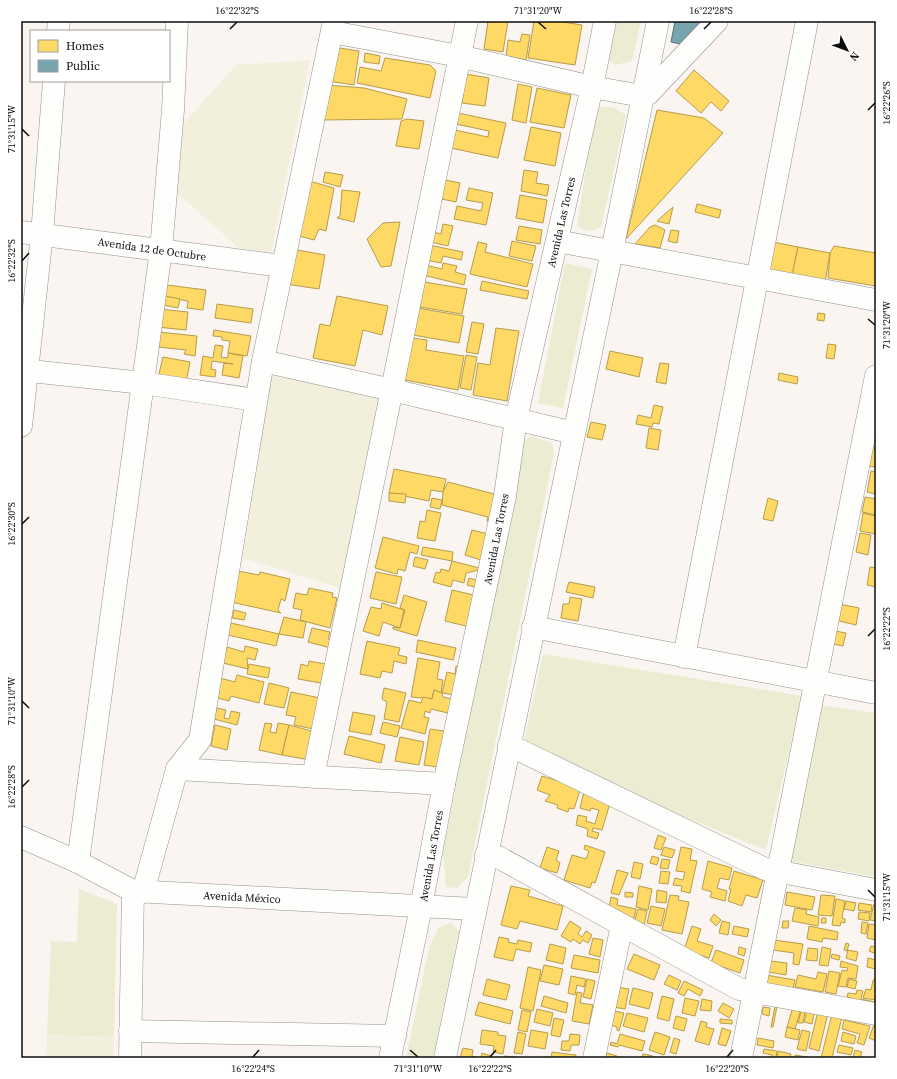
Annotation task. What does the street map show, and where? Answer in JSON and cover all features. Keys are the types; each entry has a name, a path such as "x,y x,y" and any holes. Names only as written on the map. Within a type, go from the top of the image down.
{"street":[{"path":"78,862 161,250 173,110 177,21"},
{"path":"314,777 466,21"},
{"name":"Avenida Las Torres","path":"390,1058 421,907 444,784 505,496 516,419 592,87 605,21"},
{"path":"445,1058 612,251 658,21"},
{"path":"130,1058 130,1031 138,891 177,769 200,740 262,361 333,26 592,87 642,96 648,94 717,21"},
{"path":"684,657 807,21"},
{"path":"21,426 31,233 54,82"},
{"name":"Avenida 12 de Octubre","path":"31,233 282,266"},
{"path":"557,241 876,300"},
{"path":"262,361 574,433"},
{"path":"24,370 143,383 256,400"},
{"path":"741,1058 876,376"},
{"path":"533,627 876,694"},
{"path":"509,745 764,869 876,890"},
{"path":"177,769 444,784"},
{"name":"Avenida México","path":"21,837 138,891 475,909"},
{"path":"486,855 498,857 739,989 876,1014"},
{"path":"594,1058 622,925"},
{"path":"130,1031 395,1036"}],"green space":[{"path":"614,21 641,21 632,61 615,65 606,57"},
{"path":"600,107 613,107 626,115 601,227 589,231 577,225 595,112"},
{"path":"565,263 592,269 563,408 538,403"},
{"path":"531,436 552,443 554,453 468,877 457,888 446,887 443,853 522,443"},
{"path":"543,654 802,696 766,850 522,751"},
{"path":"819,705 876,713 876,877 790,861"},
{"path":"79,889 117,904 114,1037 47,1035 51,941 77,942"},
{"path":"451,923 459,931 433,1058 406,1058 429,948 439,927"}],"shaded area":[{"path":"310,60 271,253 239,248 170,187 177,131 236,65"},
{"path":"272,370 384,398 343,589 243,558"},
{"path":"47,1035 114,1037 113,1058 46,1058"}],"building: Homes":[{"path":"488,21 508,21 503,52 484,49"},
{"path":"534,21 557,21 582,25 575,65 528,58"},
{"path":"522,34 530,35 526,60 506,57 508,40 520,42"},
{"path":"333,47 359,51 354,85 328,81"},
{"path":"365,53 380,56 379,64 364,62"},
{"path":"385,58 430,65 436,71 430,98 357,83 360,67 381,71"},
{"path":"694,70 729,101 721,111 711,102 701,113 676,91"},
{"path":"466,74 489,78 485,106 462,103"},
{"path":"518,84 532,87 526,123 512,120"},
{"path":"327,85 364,88 407,99 402,119 322,120"},
{"path":"537,88 571,95 564,128 530,122"},
{"path":"657,110 704,118 723,133 626,239"},
{"path":"453,112 506,123 498,158 446,147 450,129 488,137 489,131 451,123"},
{"path":"407,119 424,121 419,149 396,146 401,121"},
{"path":"531,127 561,133 555,166 524,160"},
{"path":"524,170 538,172 536,183 549,185 547,196 521,191"},
{"path":"325,172 343,175 340,187 323,182"},
{"path":"440,179 460,183 456,202 437,198"},
{"path":"309,181 334,188 326,231 319,229 314,240 299,236"},
{"path":"469,188 493,193 486,225 454,219 457,206 481,211 483,203 466,200"},
{"path":"342,190 360,192 354,222 337,218 340,216"},
{"path":"520,195 547,200 543,223 516,218"},
{"path":"697,204 721,210 719,218 695,212"},
{"path":"673,207 669,224 657,221"},
{"path":"400,222 391,266 381,267 367,239 383,223"},
{"path":"443,224 453,226 448,246 431,242 433,232 441,234"},
{"path":"655,225 665,230 660,248 635,244 650,227"},
{"path":"519,226 542,230 540,244 516,240"},
{"path":"671,230 679,231 677,243 668,241"},
{"path":"512,241 536,246 532,261 509,256"},
{"path":"478,242 487,244 485,252 533,264 527,287 470,274"},
{"path":"773,242 798,247 792,276 767,271"},
{"path":"429,245 463,252 461,260 443,256 441,263 426,260"},
{"path":"834,246 876,253 876,286 828,278 830,253"},
{"path":"798,247 830,253 825,282 792,276"},
{"path":"292,249 325,255 319,289 286,284"},
{"path":"443,263 457,266 455,272 466,275 464,285 423,275 425,265 442,269"},
{"path":"482,281 529,291 527,299 480,290"},
{"path":"424,282 467,289 462,314 420,307"},
{"path":"167,285 206,290 203,310 187,308 188,301 165,297"},
{"path":"160,295 180,299 178,308 158,304"},
{"path":"337,296 388,306 382,335 363,330 355,366 313,358 320,324 330,326"},
{"path":"217,304 253,309 251,323 215,318"},
{"path":"417,308 464,316 459,343 413,335"},
{"path":"159,309 188,312 186,330 157,327"},
{"path":"818,313 825,314 824,321 817,320"},
{"path":"472,322 484,324 478,354 466,352"},
{"path":"496,328 519,331 507,401 473,395 478,363 490,365"},
{"path":"214,330 251,336 247,356 228,353 230,341 222,340 222,337 213,336"},
{"path":"158,332 197,336 195,356 184,354 186,350 158,347"},
{"path":"412,338 427,340 426,350 464,356 458,390 405,380"},
{"path":"828,344 836,345 834,359 826,358"},
{"path":"215,345 223,346 221,357 228,358 228,353 243,356 239,378 222,375 224,363 233,364 212,361 211,369 216,370 215,377 200,375 203,356 213,358"},
{"path":"610,351 643,358 639,377 606,369"},
{"path":"466,355 477,357 471,390 460,388"},
{"path":"163,357 190,362 186,383 158,378"},
{"path":"660,363 669,364 666,384 656,382"},
{"path":"779,373 798,377 797,384 778,380"},
{"path":"654,405 663,407 659,424 653,423 652,427 636,424 638,415 651,418"},
{"path":"591,422 606,425 602,440 587,437"},
{"path":"649,428 661,430 658,450 646,448"},
{"path":"872,446 876,447 876,467 868,466"},
{"path":"394,469 446,479 443,492 431,490 429,501 389,493"},
{"path":"871,471 876,472 876,494 867,492"},
{"path":"448,482 502,496 496,523 487,521 488,517 442,505 443,492"},
{"path":"389,493 406,494 405,503 389,501"},
{"path":"865,497 876,499 876,515 862,512"},
{"path":"432,498 442,500 440,509 430,507"},
{"path":"768,498 778,501 773,521 763,519"},
{"path":"427,510 441,513 435,541 417,538 420,521 425,522"},
{"path":"863,513 876,516 876,534 860,531"},
{"path":"472,530 488,534 481,560 465,555"},
{"path":"860,533 871,535 868,555 856,552"},
{"path":"383,537 419,546 417,554 410,552 405,571 398,569 397,574 375,568"},
{"path":"423,547 453,552 452,561 421,555"},
{"path":"415,557 428,560 425,569 413,566"},
{"path":"452,561 483,569 466,573 464,583 453,580 451,587 433,582 436,572 440,573 441,569 449,571"},
{"path":"870,567 876,568 876,587 867,585"},
{"path":"238,571 259,575 260,572 290,579 285,601 281,599 278,610 281,613 231,602"},
{"path":"376,572 402,577 396,604 370,598"},
{"path":"469,578 480,581 478,588 467,585"},
{"path":"569,582 595,587 593,598 566,592"},
{"path":"309,588 333,593 332,597 337,598 330,628 300,620 302,610 293,608 296,593 307,595"},
{"path":"452,590 478,596 470,627 445,621"},
{"path":"404,595 427,602 417,636 393,629 393,627 400,628 405,610 400,608"},
{"path":"570,597 582,599 578,621 561,618 563,604 569,604"},
{"path":"382,603 404,610 400,628 383,622 379,636 363,631 371,607 381,609"},
{"path":"839,604 859,608 856,625 835,620"},
{"path":"234,610 246,613 244,620 232,618"},
{"path":"284,617 306,622 303,638 279,634"},
{"path":"231,623 279,634 276,646 228,635"},
{"path":"312,628 330,632 328,639 333,640 331,648 308,642"},
{"path":"835,631 846,633 843,646 833,644"},
{"path":"418,640 456,648 453,660 416,652"},
{"path":"367,641 400,648 398,655 407,657 406,664 394,661 392,673 382,671 380,678 360,674"},
{"path":"245,646 258,649 255,660 247,658 248,669 223,663 227,647 244,652"},
{"path":"418,658 440,662 437,679 443,680 441,693 434,690 432,699 411,697"},
{"path":"309,661 325,664 321,683 298,679 301,664 308,666"},
{"path":"249,664 270,668 268,678 247,674"},
{"path":"456,666 466,668 460,696 442,693 447,672 455,674"},
{"path":"237,675 264,682 259,703 231,696 229,701 214,697 220,678 235,682"},
{"path":"269,683 289,688 284,708 264,704"},
{"path":"384,688 406,693 399,722 384,719 387,702 382,699"},
{"path":"434,690 442,693 443,697 456,700 452,714 431,709 430,713 425,711 424,717 429,718 425,734 401,728 409,700 421,703 423,697 432,699"},
{"path":"291,692 320,698 313,729 294,725 296,717 286,715"},
{"path":"217,708 226,710 224,718 229,719 231,711 240,713 237,725 214,719"},
{"path":"353,712 375,716 371,735 349,731"},
{"path":"383,722 400,726 397,737 380,733"},
{"path":"265,723 272,724 270,732 276,733 278,723 289,725 282,755 259,750"},
{"path":"215,725 231,729 227,750 211,746"},
{"path":"289,725 315,732 310,760 282,755"},
{"path":"430,729 450,732 444,768 424,765"},
{"path":"349,736 385,745 381,763 344,754"},
{"path":"400,737 424,742 419,765 395,761"},
{"path":"542,776 565,783 582,784 574,809 569,808 568,812 557,808 558,805 545,801 550,795 537,790"},
{"path":"584,792 611,800 602,830 593,828 592,831 599,833 597,839 587,836 588,829 576,825 578,815 587,817 586,821 595,824 599,810 591,808 590,811 580,808"},
{"path":"658,835 666,838 661,850 654,848"},
{"path":"585,845 605,852 595,883 592,882 590,888 564,880 572,855 586,859 589,851 584,849"},
{"path":"547,847 559,851 556,860 560,863 557,873 540,868"},
{"path":"664,847 675,850 672,858 661,855"},
{"path":"681,847 692,849 690,860 697,861 690,893 681,891 682,886 673,885 675,878 683,880 685,872 676,871"},
{"path":"652,856 659,858 657,865 650,863"},
{"path":"662,859 670,860 668,869 660,868"},
{"path":"708,861 732,868 729,880 720,878 717,888 727,891 725,901 710,897 712,892 702,889"},
{"path":"634,862 643,864 640,879 631,877"},
{"path":"617,870 628,873 619,895 611,893"},
{"path":"661,871 670,872 668,884 659,883"},
{"path":"734,871 763,880 757,898 746,895 742,906 728,901 731,889 729,889"},
{"path":"511,886 530,890 528,896 563,906 557,930 520,921 517,929 501,925"},
{"path":"639,886 652,889 648,910 636,907"},
{"path":"657,890 667,892 666,903 656,902"},
{"path":"625,892 633,893 633,897 625,897"},
{"path":"787,892 815,897 812,910 785,905"},
{"path":"670,895 679,896 678,900 689,902 682,934 662,930"},
{"path":"821,895 835,896 832,916 818,915"},
{"path":"611,897 618,899 617,905 636,909 633,922 608,914"},
{"path":"836,899 845,901 842,918 845,919 845,923 841,922 840,926 832,925"},
{"path":"846,901 856,903 854,911 844,909"},
{"path":"859,903 872,905 871,912 858,910"},
{"path":"874,904 876,904 876,921 870,920"},
{"path":"651,906 665,909 661,926 647,923"},
{"path":"795,908 807,910 806,914 819,917 818,926 792,921"},
{"path":"638,909 647,911 644,926 634,923"},
{"path":"859,912 870,913 869,921 858,919"},
{"path":"714,914 721,920 716,926 710,920"},
{"path":"822,918 826,918 826,923 821,923"},
{"path":"570,921 581,928 578,934 582,937 586,931 592,935 588,943 583,940 580,944 573,939 571,942 561,936"},
{"path":"722,921 730,923 728,935 719,933"},
{"path":"783,921 789,921 788,928 782,928"},
{"path":"862,922 868,923 866,934 861,933"},
{"path":"869,924 876,925 876,940 867,938"},
{"path":"692,926 701,929 697,941 713,946 709,958 684,950"},
{"path":"734,926 749,929 747,937 732,934"},
{"path":"809,926 838,932 837,940 823,938 822,942 807,939"},
{"path":"499,937 509,939 508,942 517,944 518,940 532,943 530,952 516,949 513,961 494,957"},
{"path":"593,938 603,940 600,957 589,954"},
{"path":"774,940 803,944 799,965 793,964 794,953 773,950"},
{"path":"846,943 849,944 847,951 844,950"},
{"path":"550,944 566,948 563,964 546,960"},
{"path":"871,946 876,947 876,954 869,951"},
{"path":"739,947 746,949 744,956 738,954"},
{"path":"822,947 831,949 828,966 819,965"},
{"path":"808,948 818,949 817,961 806,960"},
{"path":"716,950 744,960 740,973 711,963"},
{"path":"848,950 858,952 856,961 846,958"},
{"path":"634,954 660,965 654,980 627,969"},
{"path":"832,954 840,956 839,960 831,958"},
{"path":"574,955 600,960 598,973 571,968"},
{"path":"868,958 876,960 876,969 867,967"},
{"path":"770,961 787,963 786,975 768,972"},
{"path":"841,961 858,966 856,979 848,978 846,987 838,986 842,970 847,971 848,968 840,967"},
{"path":"544,965 563,969 559,985 540,981"},
{"path":"528,967 541,970 533,1011 520,1008"},
{"path":"829,971 840,973 836,994 825,992"},
{"path":"818,972 827,974 823,992 795,987 798,975 816,979"},
{"path":"669,975 681,981 677,990 664,984"},
{"path":"766,975 795,980 793,989 765,984"},
{"path":"571,976 586,979 584,987 577,985 575,995 568,993"},
{"path":"487,979 510,985 506,1000 483,995"},
{"path":"587,979 595,981 591,999 583,997"},
{"path":"849,979 857,981 855,989 847,987"},
{"path":"873,980 876,980 876,1000 863,998 866,989 871,990"},
{"path":"684,981 703,990 700,996 688,989 684,996 678,993"},
{"path":"616,987 629,989 625,1009 613,1007"},
{"path":"633,988 653,993 649,1009 629,1004"},
{"path":"857,990 863,991 861,999 875,1002 874,1007 849,1007 851,998 847,997 848,993 856,994"},
{"path":"577,992 582,993 580,1003 593,1005 589,1024 572,1021"},
{"path":"544,996 568,1003 566,1013 541,1006"},
{"path":"662,996 674,999 669,1021 657,1018"},
{"path":"685,998 699,1001 695,1016 682,1013"},
{"path":"702,999 712,1001 711,1011 700,1010"},
{"path":"479,1002 513,1011 510,1024 475,1015"},
{"path":"723,1003 734,1009 729,1018 718,1011"},
{"path":"775,1006 777,1006 773,1027 771,1027"},
{"path":"763,1007 770,1008 769,1016 762,1014"},
{"path":"793,1007 801,1009 795,1029 787,1027"},
{"path":"808,1007 815,1009 812,1024 804,1022"},
{"path":"537,1009 553,1013 550,1026 534,1022"},
{"path":"522,1010 531,1012 527,1032 518,1030"},
{"path":"614,1011 624,1013 619,1031 617,1030 617,1027 611,1025"},
{"path":"801,1011 805,1012 803,1023 798,1023"},
{"path":"818,1011 828,1013 819,1051 809,1048"},
{"path":"627,1013 648,1018 644,1032 623,1026"},
{"path":"832,1014 842,1017 832,1058 821,1058"},
{"path":"676,1016 687,1019 684,1031 673,1028"},
{"path":"554,1018 564,1020 560,1037 551,1035"},
{"path":"720,1019 732,1020 732,1024 720,1023"},
{"path":"844,1020 870,1026 864,1045 857,1043 860,1034 842,1029"},
{"path":"701,1021 707,1023 706,1027 714,1029 709,1045 695,1041"},
{"path":"875,1022 876,1023 876,1041 869,1038"},
{"path":"787,1027 800,1030 798,1040 785,1037"},
{"path":"722,1028 731,1031 726,1046 718,1044"},
{"path":"482,1030 498,1032 498,1035 506,1036 503,1054 493,1052 494,1046 480,1044"},
{"path":"531,1030 548,1033 545,1049 528,1046"},
{"path":"802,1030 810,1032 806,1051 797,1049"},
{"path":"518,1032 526,1034 522,1054 514,1053"},
{"path":"655,1032 670,1037 664,1055 649,1050"},
{"path":"843,1032 856,1036 854,1044 841,1041"},
{"path":"570,1034 580,1035 579,1045 571,1045 570,1051 561,1050 562,1041 569,1041"},
{"path":"620,1034 645,1041 642,1051 619,1045 618,1047 610,1045 611,1042 617,1044"},
{"path":"674,1038 680,1040 676,1054 670,1052"},
{"path":"758,1038 774,1041 773,1048 757,1045"},
{"path":"839,1045 853,1048 851,1055 837,1052"},
{"path":"463,1048 473,1050 472,1056 479,1058 460,1058"},
{"path":"764,1049 777,1051 776,1058 772,1058 772,1055 763,1053"},
{"path":"855,1050 862,1052 860,1058 853,1058"},
{"path":"778,1051 791,1054 790,1058 777,1058"},
{"path":"552,1052 576,1055 575,1058 551,1058"},
{"path":"482,1053 491,1056 491,1058 481,1058"},
{"path":"607,1053 617,1056 617,1058 605,1058"},
{"path":"643,1054 653,1056 652,1058 642,1058"},
{"path":"795,1055 807,1057 807,1058 795,1058"},
{"path":"504,1056 515,1057 515,1058 503,1058"}],"building: Public":[{"path":"675,21 701,21 680,44 671,42"}]}
